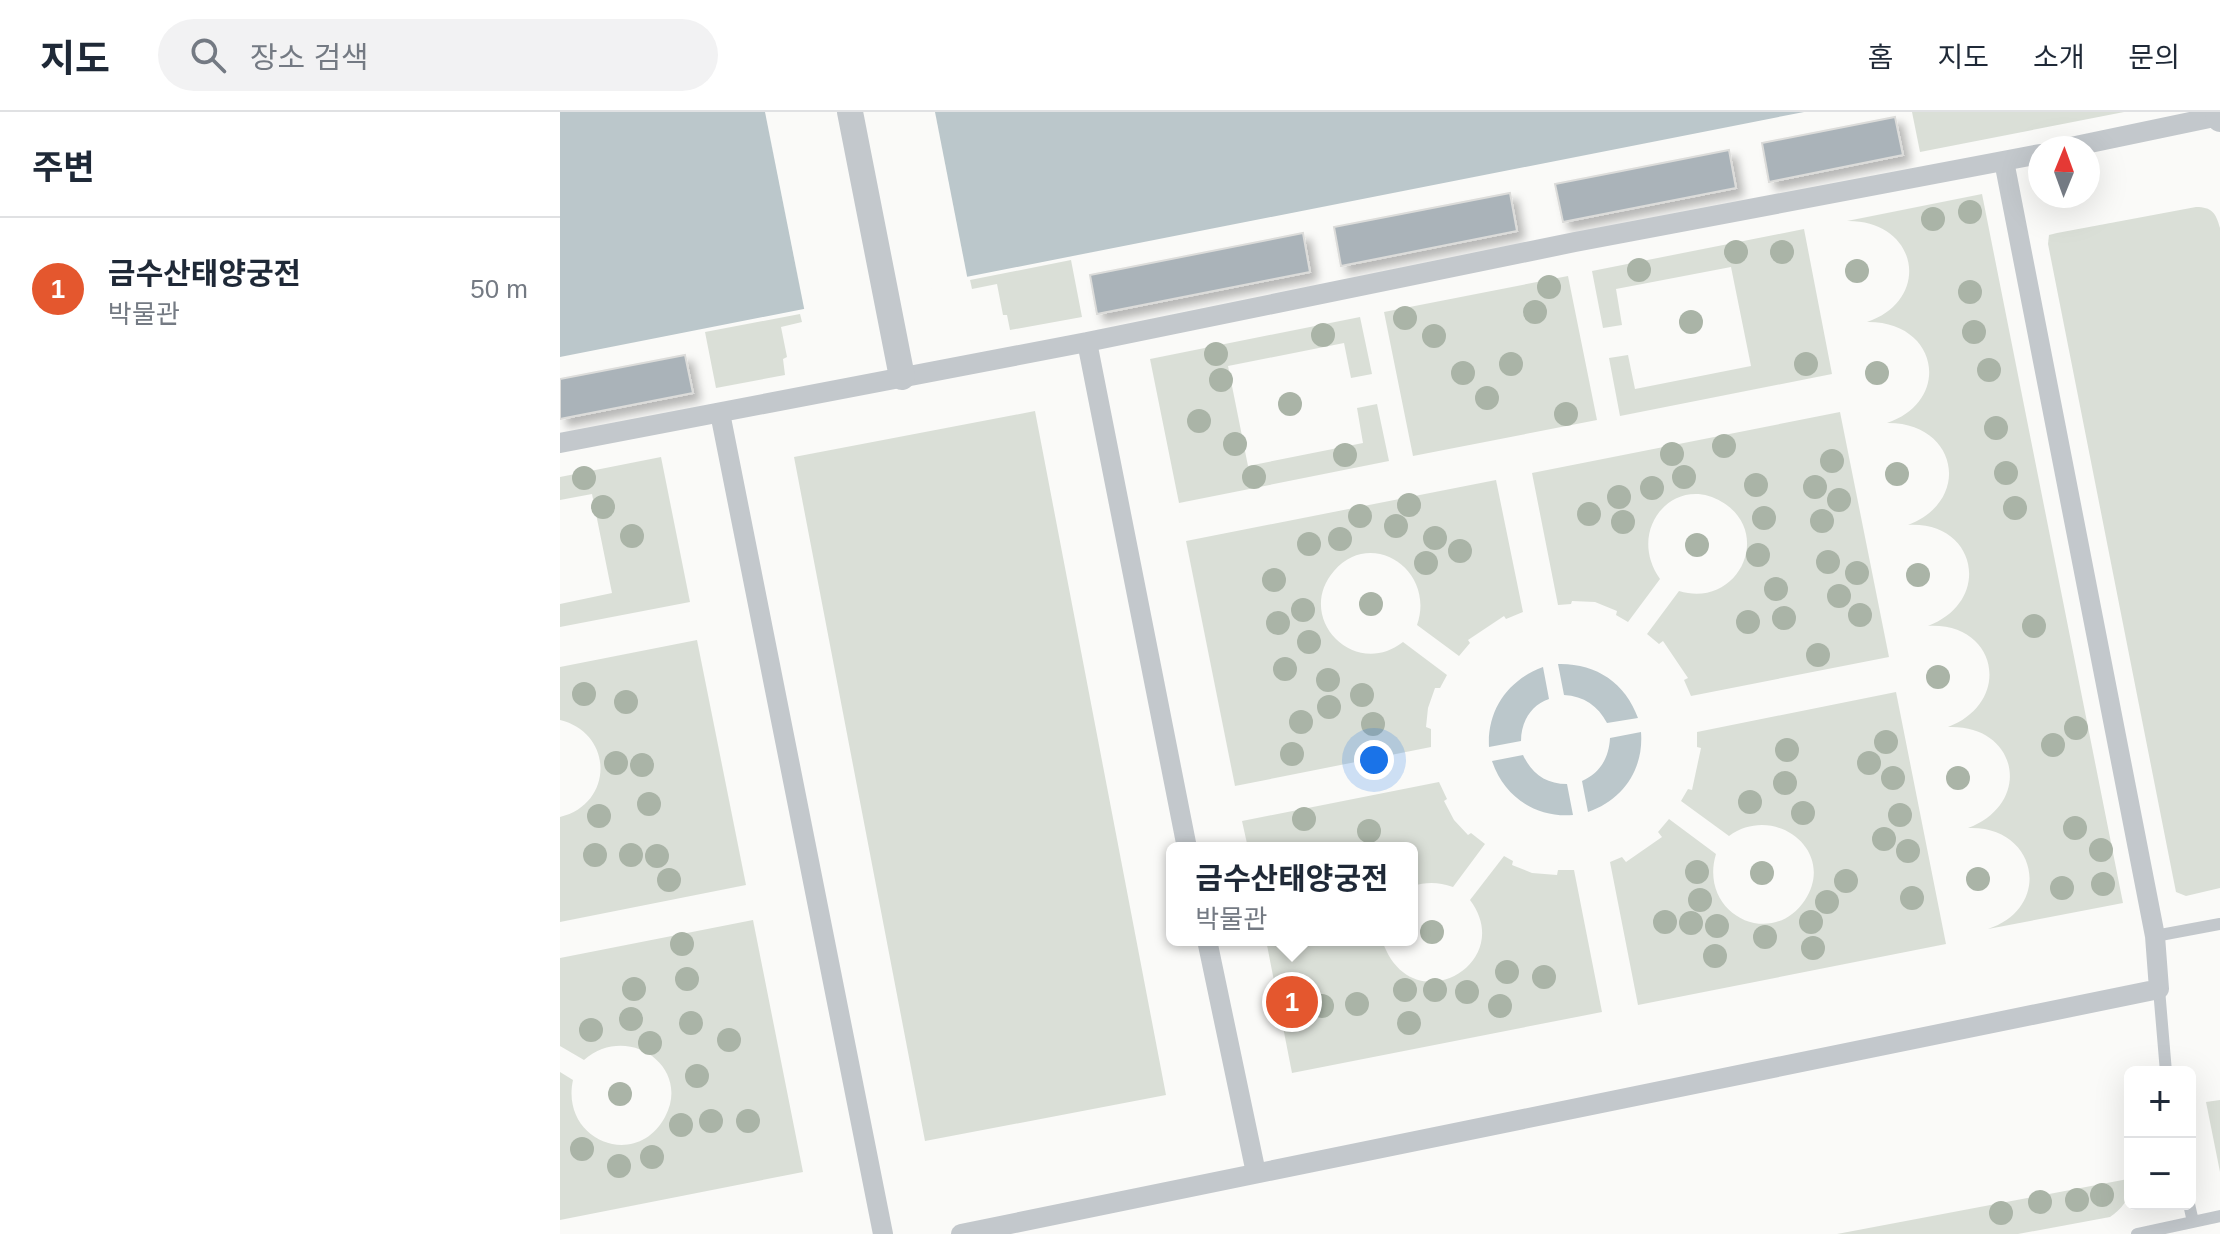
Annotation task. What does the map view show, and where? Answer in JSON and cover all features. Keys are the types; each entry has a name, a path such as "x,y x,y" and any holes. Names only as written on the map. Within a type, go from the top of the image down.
{"street":[{"path":"850,112 902,377"},
{"path":"2100,141 2219,116"},
{"path":"560,443 1087,342 1590,239 2028,156"},
{"path":"961,1234 2159,989 2155,936 2004,161"},
{"path":"1087,342 1186,842"},
{"path":"720,413 883,1234"},
{"path":"1208,946 1256,1173"}],"lane":[{"path":"2155,936 2220,924"},
{"path":"2159,989 2165,1066"},
{"path":"2190,1210 2193,1222"},
{"path":"2137,1234 2220,1216"}],"shaded area":[{"path":"560,112 1804,112 560,357"},
{"path":"1912,112 2124,112 1920,152"},
{"path":"1982,194 2123,903 1988,929 2009,918 2022,904 2029,887 2029,869 2022,853 2010,839 1991,831 1968,828 1989,816 2003,801 2009,784 2009,767 2002,751 1990,738 1972,729 1948,727 1969,715 1982,700 1989,683 1989,666 1982,650 1970,637 1952,628 1928,626 1949,614 1962,599 1968,582 1968,565 1962,549 1949,536 1931,527 1908,525 1929,513 1942,498 1948,481 1948,464 1942,448 1929,435 1911,426 1887,423 1908,412 1922,397 1928,381 1928,364 1922,347 1909,334 1891,325 1867,322 1888,311 1902,296 1908,280 1908,262 1902,246 1889,233 1871,224 1847,221"},
{"path":"2196,207 2212,212 2220,228 2220,888 2186,896 2176,892 2048,244 2049,235 2057,233"},
{"path":"1804,229 1832,374 1620,416 1609,358 1628,355 1635,389 1751,366 1731,267 1616,289 1622,325 1603,328 1592,271"},
{"path":"1071,260 1082,317 1010,330 1007,315 1003,315 997,284 972,289 970,280"},
{"path":"1568,276 1597,420 1413,456 1384,312"},
{"path":"800,314 802,322 781,327 787,357 783,359 785,375 716,388 705,332"},
{"path":"1360,317 1372,374 1351,378 1344,343 1228,366 1248,466 1363,443 1357,408 1377,404 1389,461 1179,503 1150,359"},
{"path":"1035,411 1166,1095 925,1141 794,457"},
{"path":"1840,412 1889,657 1691,696 1684,680 1688,678 1663,641 1659,644 1647,634 1679,591 1700,594 1718,589 1732,579 1742,565 1747,549 1746,532 1738,515 1722,502 1704,495 1688,495 1672,500 1660,511 1652,525 1648,542 1651,560 1660,579 1628,622 1616,615 1617,611 1595,602 1572,601 1571,604 1558,605 1532,473"},
{"path":"661,457 690,602 560,627 560,604 612,593 592,494 560,500 560,477"},
{"path":"1496,480 1523,612 1506,619 1504,616 1468,640 1470,643 1459,656 1417,625 1420,605 1417,588 1409,573 1397,561 1366,553 1349,558 1334,571 1323,589 1321,607 1325,624 1335,638 1349,648 1366,653 1384,652 1403,642 1447,675 1440,688 1435,688 1428,708 1426,727 1431,729 1431,747 1235,786 1186,541"},
{"path":"697,640 746,885 560,922 560,817 578,810 590,798 598,784 600,768 598,753 590,739 578,727 560,720 560,667"},
{"path":"1558,664 1584,667 1607,677 1625,694 1638,718 1607,723 1590,703 1564,695"},
{"path":"1543,667 1549,699 1537,705 1528,715 1521,741 1489,747 1492,721 1502,698 1520,680"},
{"path":"1896,692 1946,944 1638,1005 1610,862 1622,857 1626,862 1662,837 1658,832 1669,819 1716,854 1713,875 1718,893 1727,908 1741,918 1757,923 1774,923 1791,915 1805,900 1813,882 1813,865 1807,850 1796,837 1782,829 1765,825 1747,827 1729,836 1681,801 1688,789 1692,790 1701,748 1697,747 1697,732"},
{"path":"1641,732 1639,758 1629,781 1611,800 1588,812 1582,781 1594,774 1602,764 1610,738"},
{"path":"1523,755 1540,777 1567,784 1573,815 1534,809 1513,795 1497,774 1492,761"},
{"path":"1439,782 1454,820 1468,835 1471,833 1485,844 1453,887 1432,883 1418,885 1418,842 1247,842 1242,821"},
{"path":"1504,856 1513,861 1512,865 1532,873 1557,875 1558,870 1574,870 1602,1012 1292,1073 1267,946 1385,946 1396,965 1414,979 1435,982 1454,976 1471,963 1480,945 1481,924 1470,900"},
{"path":"753,920 803,1172 560,1220 560,1072 573,1080 572,1101 578,1119 589,1132 603,1141 620,1145 637,1142 652,1133 665,1117 671,1099 670,1082 663,1067 636,1048 619,1046 601,1049 584,1060 560,1046 560,958"},
{"path":"2220,1100 2220,1172 2206,1102"},
{"path":"2124,1180 2124,1203 2110,1217 2018,1234 1837,1234"}],"pier":[{"path":"765,112 935,112 968,281 805,313"}],"building":[{"path":"1895,117 1903,155 1769,182 1762,143"},
{"path":"1729,150 1736,188 1563,222 1555,184"},
{"path":"1510,193 1517,231 1341,266 1334,227"},
{"path":"1303,233 1310,272 1097,314 1090,275"},
{"path":"685,355 693,393 560,419 560,379"}],"place":[{"name":"금수산태양궁전","path":"1292,1002"}]}
